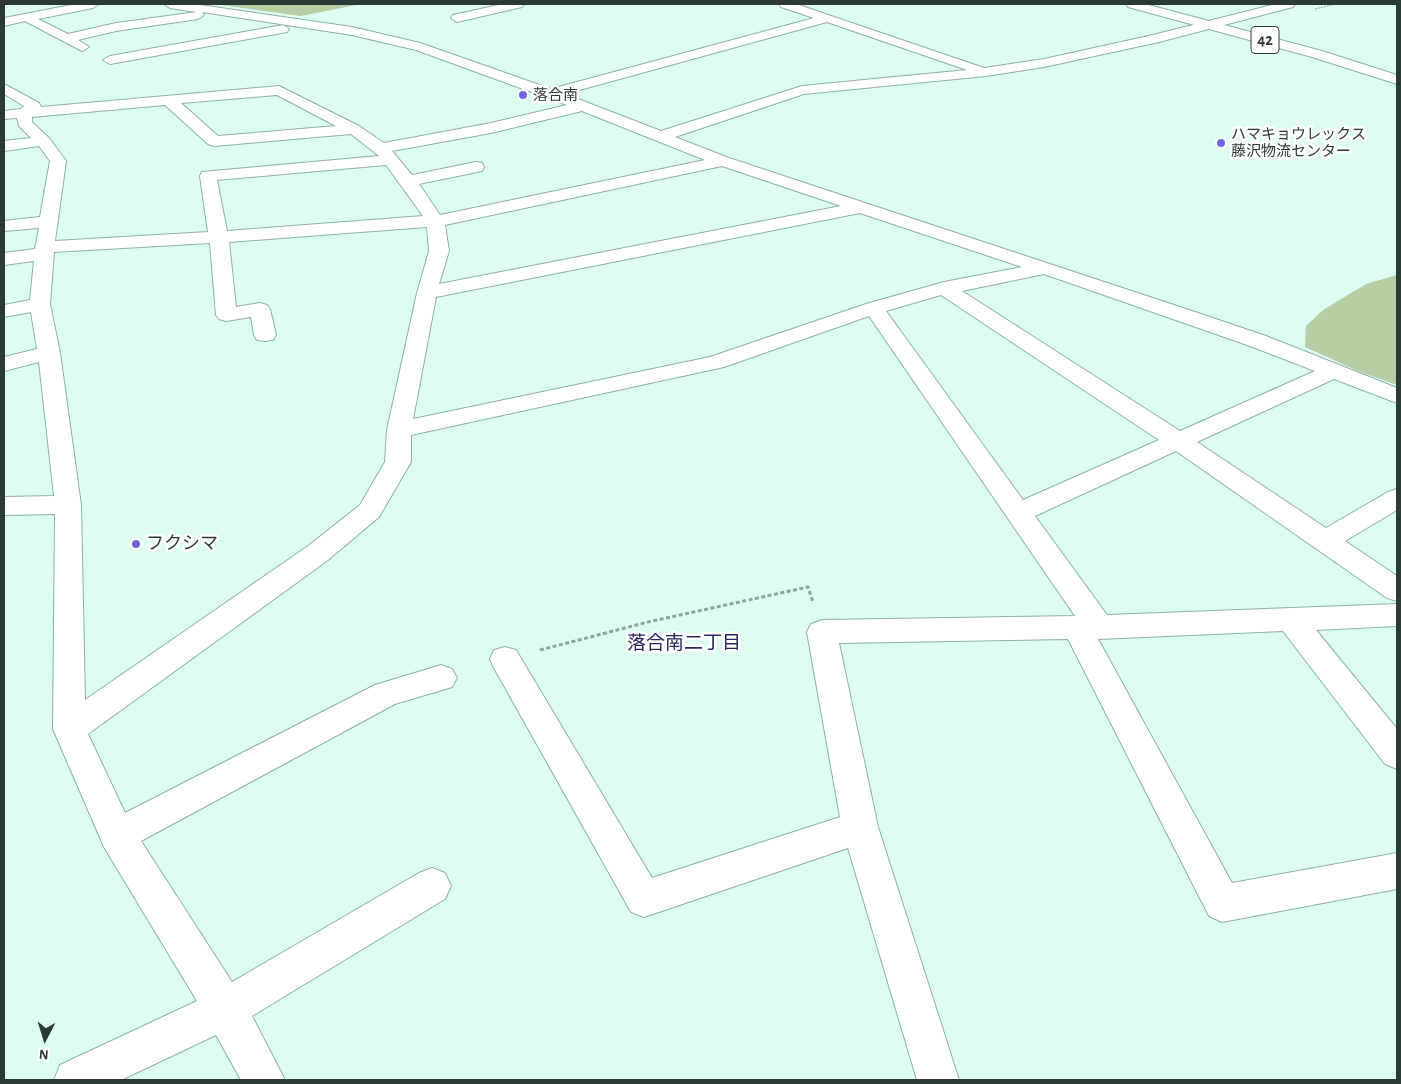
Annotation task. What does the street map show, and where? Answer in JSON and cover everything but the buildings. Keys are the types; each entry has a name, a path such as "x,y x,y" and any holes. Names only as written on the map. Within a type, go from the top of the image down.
{"street":[{"path":"4,22 93,4"},
{"path":"170,4 216,12 312,24 364,33 420,47 583,106 723,161 1249,338 1397,396"},
{"path":"458,18 518,4"},
{"path":"785,4 986,72"},
{"name":"42","path":"1132,4 1218,23 1397,70"},
{"name":"42","path":"1159,4 1397,80"},
{"path":"659,137 802,90 986,72 1095,52 1289,4"},
{"path":"65,39 116,27 216,12"},
{"path":"26,17 65,39 106,58 312,24"},
{"path":"550,94 828,18"},
{"path":"4,115 168,100 280,82 354,130 385,154 408,181 435,221 439,251 427,293 399,430 398,462 370,511 318,553 68,729"},
{"path":"4,88 34,106 25,113 24,123 43,141 58,161 45,251 40,304 49,353 68,505 68,729 117,834 225,1009 264,1080"},
{"path":"168,100 214,141 354,130"},
{"path":"265,335 260,309 226,315 218,237 208,176 385,154 583,106"},
{"path":"4,146 43,141"},
{"path":"4,259 45,251 435,221 471,216 723,161"},
{"path":"408,181 476,167"},
{"path":"427,293 861,208"},
{"path":"4,226 49,222"},
{"path":"399,430 716,362 873,308 944,288 1044,268"},
{"path":"944,288 1178,442 1397,590"},
{"path":"4,311 40,304"},
{"path":"873,308 1018,514 1088,627 1222,903 1397,871"},
{"path":"4,364 49,353"},
{"path":"1018,514 1334,371"},
{"path":"1325,541 1397,498"},
{"path":"4,506 68,505"},
{"path":"938,1080 860,827 822,632 1088,627 1397,615"},
{"path":"1290,619 1397,754"},
{"path":"505,658 644,899 860,827"},
{"path":"117,834 386,694 441,678"},
{"path":"74,1080 225,1009 432,886"}],"path":[{"path":"505,658 648,622 808,587 822,632"}],"green space":[{"path":"214,4 361,4 301,16"},
{"path":"1397,275 1397,385 1358,371 1305,347 1306,326 1323,310 1366,284"}],"place":[{"name":"落合南","path":"523,95"},
{"name":"ハマキョウレックス 藤沢物流センター","path":"1221,143"},
{"name":"フクシマ","path":"136,544"}],"district":[{"name":"落合南二丁目","path":"684,643"}]}
